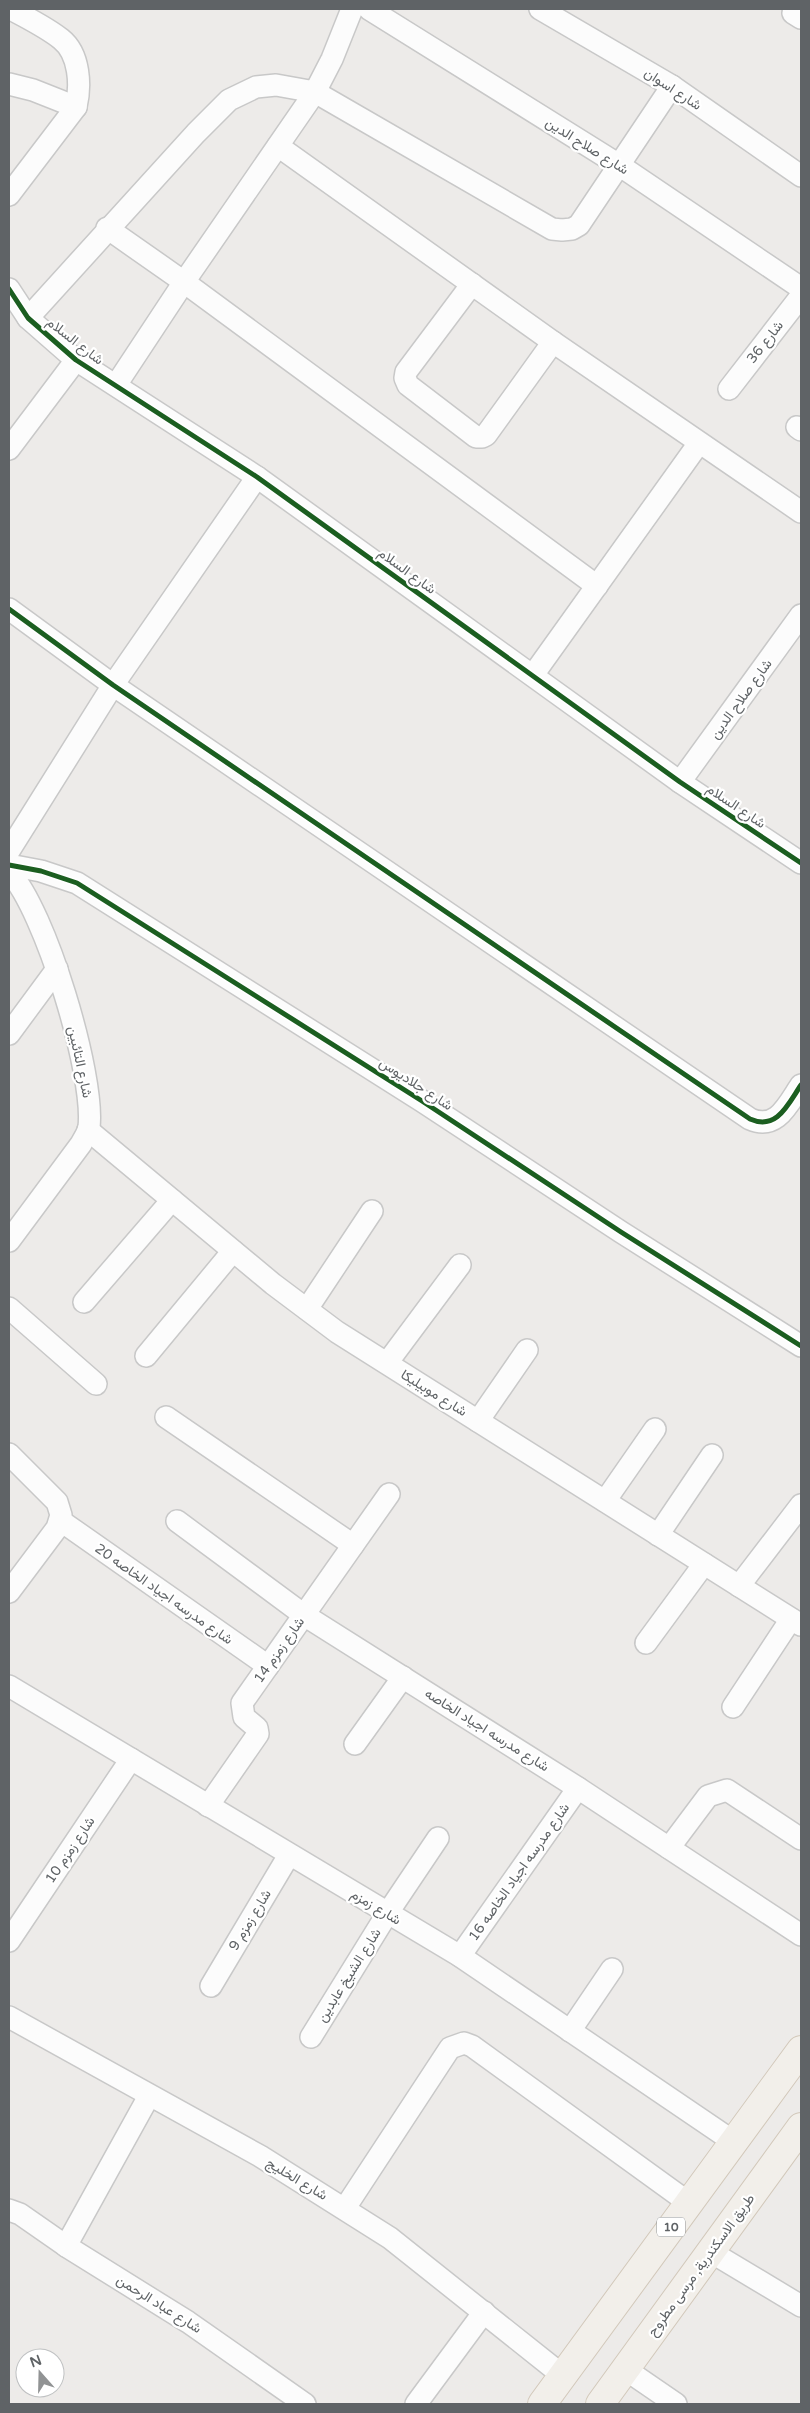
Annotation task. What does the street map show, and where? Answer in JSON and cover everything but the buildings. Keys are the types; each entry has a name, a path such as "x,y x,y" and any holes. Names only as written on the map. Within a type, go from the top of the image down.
{"main road":[{"name":"10","path":"542,2404 801,2050"},
{"name":"طريق الاسكندرية, مرسى مطروح","path":"600,2404 801,2127"}],"street":[{"path":"9,195 76,107 80,90 71,54 62,40 11,9"},
{"path":"116,385 184,282 315,92 332,59 352,9"},
{"name":"شارع صلاح الدين","path":"368,9 619,165 801,288"},
{"name":"شارع اسوان","path":"540,9 672,86 801,176"},
{"path":"9,84 33,90 76,107"},
{"path":"28,318 107,228 229,100 256,87 276,85 315,92 552,229 562,230 572,229 579,224 672,86"},
{"path":"278,146 553,342 801,512"},
{"path":"107,228 184,282 597,586"},
{"path":"472,284 406,372 405,378 408,385 476,437 486,435 553,342"},
{"name":"شارع السلام","path":"9,289 28,318 76,360 257,477 680,782 801,863"},
{"name":"شارع 36","path":"728,389 801,296"},
{"path":"9,449 76,360"},
{"path":"533,675 699,443"},
{"path":"9,851 112,685 257,477"},
{"path":"9,609 112,685 750,1119 759,1123 768,1123 776,1119 801,1085"},
{"name":"شارع صلاح الدين","path":"680,782 801,615"},
{"name":"شارع جلاديوس","path":"9,865 41,871 78,883 422,1101 621,1232 801,1346"},
{"name":"شارع التائبين","path":"9,872 28,899 57,969 82,1069 90,1112 88,1130 81,1144 9,1241"},
{"path":"9,1034 57,969"},
{"name":"شارع موبيليكا","path":"88,1130 233,1251 337,1332 796,1622"},
{"path":"84,1302 172,1200"},
{"path":"307,1309 372,1211"},
{"path":"146,1356 233,1251"},
{"path":"387,1363 460,1264"},
{"path":"9,1308 96,1384"},
{"path":"478,1421 527,1350"},
{"path":"166,1417 353,1545"},
{"path":"605,1501 655,1429"},
{"path":"9,1454 57,1502 62,1515 61,1522 9,1592"},
{"path":"658,1535 712,1455"},
{"name":"شارع زمزم 14","path":"208,1806 257,1737 257,1728 242,1713 242,1704 389,1494"},
{"path":"739,1586 801,1505"},
{"name":"شارع مدرسه اجياد الخاصه","path":"177,1521 304,1615 578,1788 801,1935"},
{"name":"شارع مدرسه اجياد الخاصه 20","path":"61,1522 268,1666"},
{"path":"646,1643 704,1564"},
{"path":"733,1707 796,1622"},
{"path":"354,1744 402,1677"},
{"name":"شارع زمزم","path":"9,1686 460,1956 734,2142"},
{"name":"شارع زمزم 10","path":"9,1941 131,1758"},
{"name":"شارع مدرسه اجياد الخاصه 16","path":"460,1956 578,1788"},
{"path":"669,1848 708,1796 728,1790 801,1839"},
{"name":"شارع الشيخ عابدين","path":"311,2037 387,1914 438,1838"},
{"name":"شارع زمزم 9","path":"211,1986 289,1855"},
{"path":"570,2031 612,1969"},
{"name":"شارع الخليج","path":"9,2017 260,2156 345,2208 390,2238 562,2375"},
{"path":"345,2208 450,2048 464,2043 472,2046 689,2203"},
{"path":"66,2246 149,2096"},
{"name":"شارع عباد الرحمن","path":"9,2210 20,2214 66,2246 188,2322 305,2404"},
{"path":"711,2252 801,2306"},
{"path":"416,2404 484,2312"},
{"path":"625,2369 676,2404"}],"cycle path":[{"path":"9,289 28,318 76,360 257,477 680,782 801,863"},
{"path":"9,609 113,685 750,1119 759,1122 775,1119 781,1114 801,1085"},
{"path":"9,865 41,871 77,883 422,1101 621,1232 801,1346"}]}
